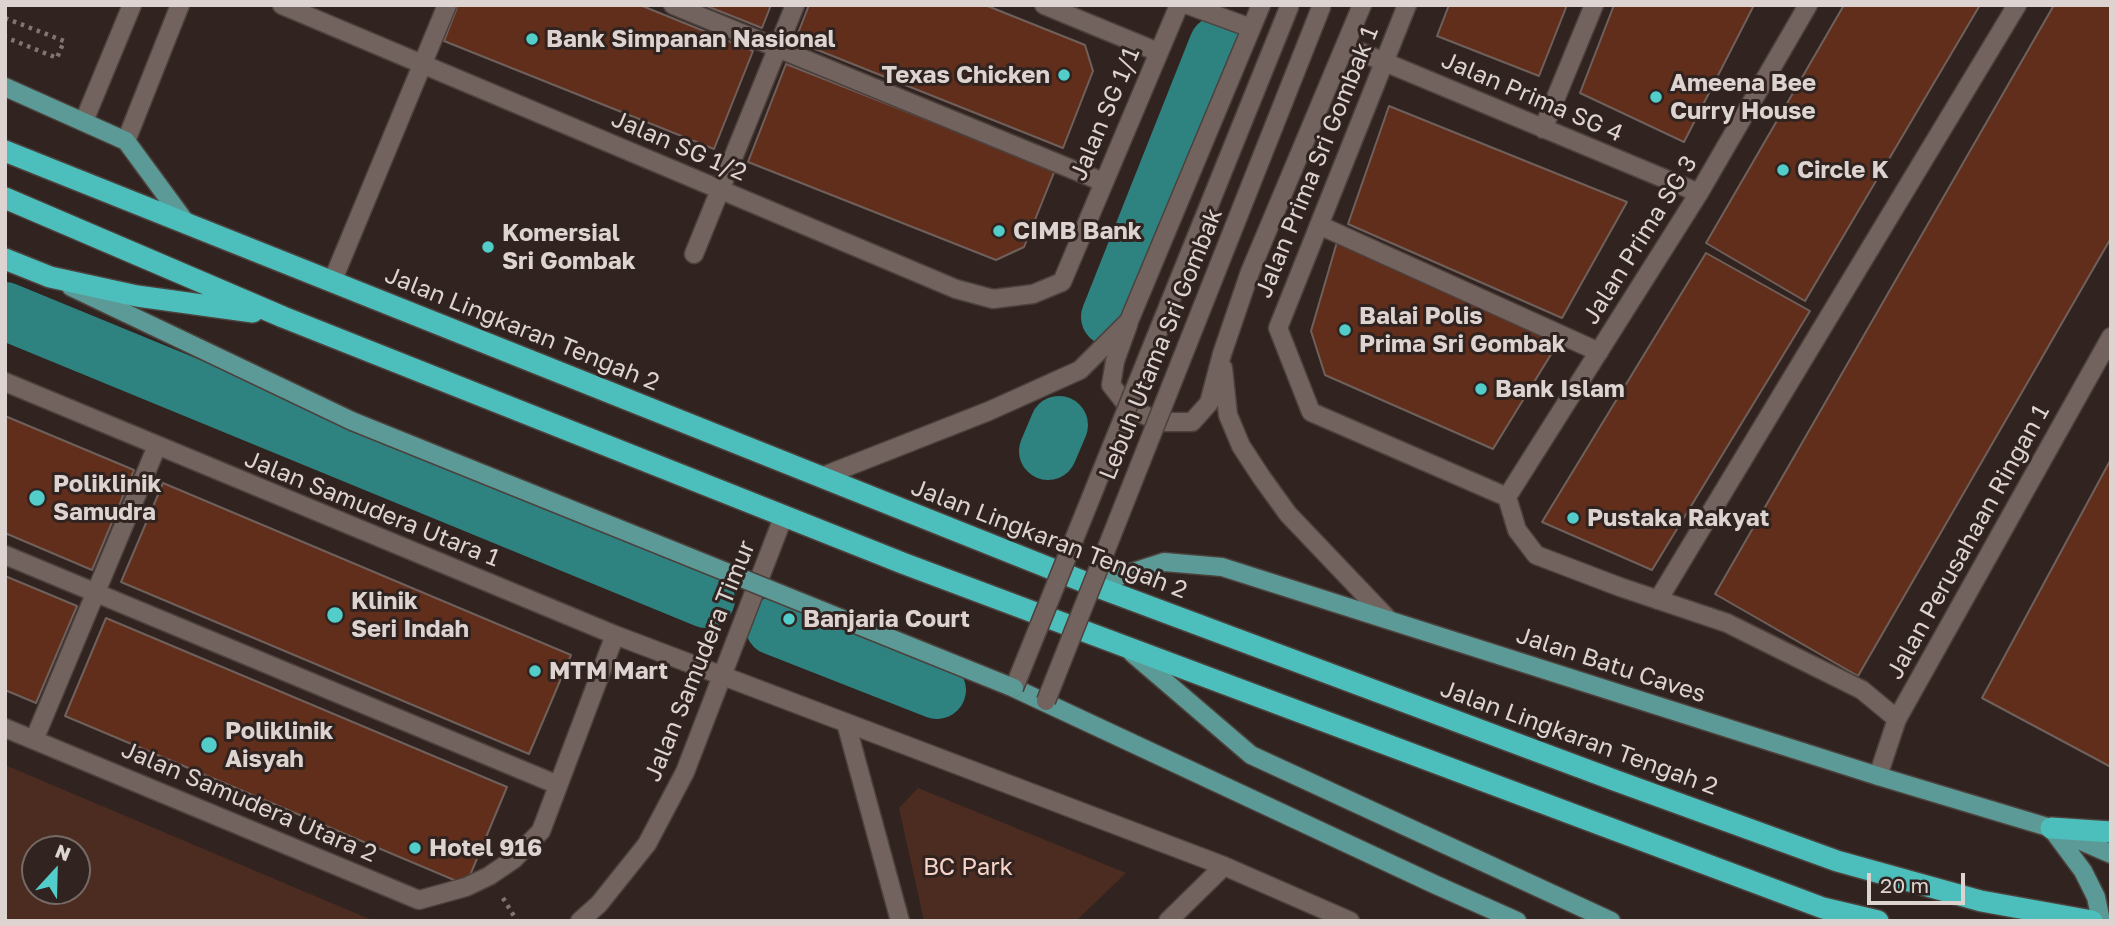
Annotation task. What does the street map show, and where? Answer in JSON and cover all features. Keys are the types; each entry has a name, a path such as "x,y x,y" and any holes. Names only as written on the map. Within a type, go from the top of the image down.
{"highway":[{"name":"Jalan Lingkaran Tengah 2","path":"5,151 1092,585 1837,861 1981,901 2092,921"},
{"path":"5,198 283,317 905,564 1824,908 1878,921"},
{"path":"5,259 50,277 137,296 283,317"},
{"path":"2051,828 2111,832"}],"main road":[{"path":"5,87 126,141 187,224"},
{"path":"50,277 352,421 1046,701 1436,886 1517,921"},
{"name":"Jalan Batu Caves","path":"1092,585 1164,562 1222,567 1878,776 2051,828 2111,854"},
{"path":"1124,645 1251,755 1611,921"},
{"path":"2051,828 2096,897 2101,921"}],"street":[{"path":"84,121 132,5"},
{"path":"126,141 180,5"},
{"name":"Jalan SG 1/2","path":"282,5 956,289 993,299 1033,295 1062,282"},
{"path":"332,282 447,5"},
{"path":"673,5 1103,182"},
{"path":"694,254 795,5"},
{"path":"1044,5 1158,52"},
{"name":"Jalan SG 1/1","path":"1062,282 1179,5"},
{"path":"1188,5 1251,28"},
{"name":"Lebuh Utama Sri Gombak","path":"821,477 979,415 1080,370 1129,321 1261,5"},
{"name":"Lebuh Utama Sri Gombak","path":"1014,688 1290,5"},
{"name":"Lebuh Utama Sri Gombak","path":"1046,701 1322,5"},
{"path":"1129,321 1115,362 1111,385 1130,409 1161,422 1192,422 1209,403 1222,354 1255,261 1362,5"},
{"name":"Jalan Prima Sri Gombak 1","path":"1406,5 1278,328 1311,412 1507,498"},
{"path":"1543,129 1594,5"},
{"name":"Jalan Prima SG 3","path":"1507,498 1699,194 1808,5"},
{"path":"1658,600 2017,5"},
{"name":"Jalan Prima SG 4","path":"1346,46 1699,194"},
{"path":"1319,225 1599,352"},
{"name":"Jalan Perusahaan Ringan 1","path":"1878,776 1897,719 2111,337"},
{"path":"1222,354 1228,415 1241,446 1288,514 1389,620"},
{"name":"Jalan Samudera Utara 1","path":"5,382 615,635 1224,866 1350,921"},
{"path":"34,740 156,446"},
{"path":"1507,498 1517,530 1535,555 1739,629 1862,691 1897,719"},
{"name":"Jalan Samudera Timur","path":"580,921 599,904 647,844 685,772 784,515"},
{"path":"5,555 558,785"},
{"name":"Jalan Samudera Utara 2","path":"5,728 419,900 466,887 489,876 514,859 541,831 615,635"},
{"path":"846,723 900,921"},
{"path":"1168,921 1224,866"}],"path":[{"path":"5,18 64,41 57,58 5,37"}],"green space":[{"path":"5,765 374,921 5,921"},
{"name":"BC Park","path":"918,788 1126,873 1076,921 924,921 899,808"}],"building":[{"path":"458,5 640,5 753,51 714,149 444,41"},
{"path":"704,5 771,5 762,28"},
{"path":"809,5 985,5 1085,45 1093,71 1063,148 795,41"},
{"path":"1449,5 1567,5 1539,76 1437,36"},
{"path":"1614,5 1754,5 1684,142 1580,93"},
{"path":"1844,5 1980,5 1805,301 1706,243"},
{"path":"2054,5 2111,5 2111,238 1858,676 1715,594"},
{"path":"786,64 1055,170 1024,247 996,260 748,162"},
{"path":"1389,106 1627,202 1562,318 1348,224"},
{"path":"1337,242 1558,343 1493,449 1325,375 1311,331"},
{"path":"1706,253 1810,311 1652,570 1542,522"},
{"path":"5,416 134,470 92,570 5,533"},
{"path":"2111,459 2111,767 1982,698"},
{"path":"163,483 571,655 529,754 121,582"},
{"path":"5,576 77,606 36,703 5,690"},
{"path":"106,618 507,787 466,885 65,716"}],"waterway":[{"path":"1110,317 1218,45"},
{"path":"5,311 706,599"},
{"path":"1048,451 1059,425"},
{"path":"774,626 937,690"}],"place":[{"name":"Bank Simpanan Nasional","path":"532,39"},
{"name":"Texas Chicken","path":"1064,75"},
{"name":"Ameena Bee Curry House","path":"1656,97"},
{"name":"Circle K","path":"1783,170"},
{"name":"CIMB Bank","path":"999,231"},
{"name":"Komersial Sri Gombak","path":"488,247"},
{"name":"Balai Polis Prima Sri Gombak","path":"1345,330"},
{"name":"Bank Islam","path":"1481,389"},
{"name":"Poliklinik Samudra","path":"37,498"},
{"name":"Pustaka Rakyat","path":"1573,518"},
{"name":"Klinik Seri Indah","path":"335,615"},
{"name":"Banjaria Court","path":"789,619"},
{"name":"MTM Mart","path":"535,671"},
{"name":"Poliklinik Aisyah","path":"209,745"},
{"name":"Hotel 916","path":"415,848"}]}
